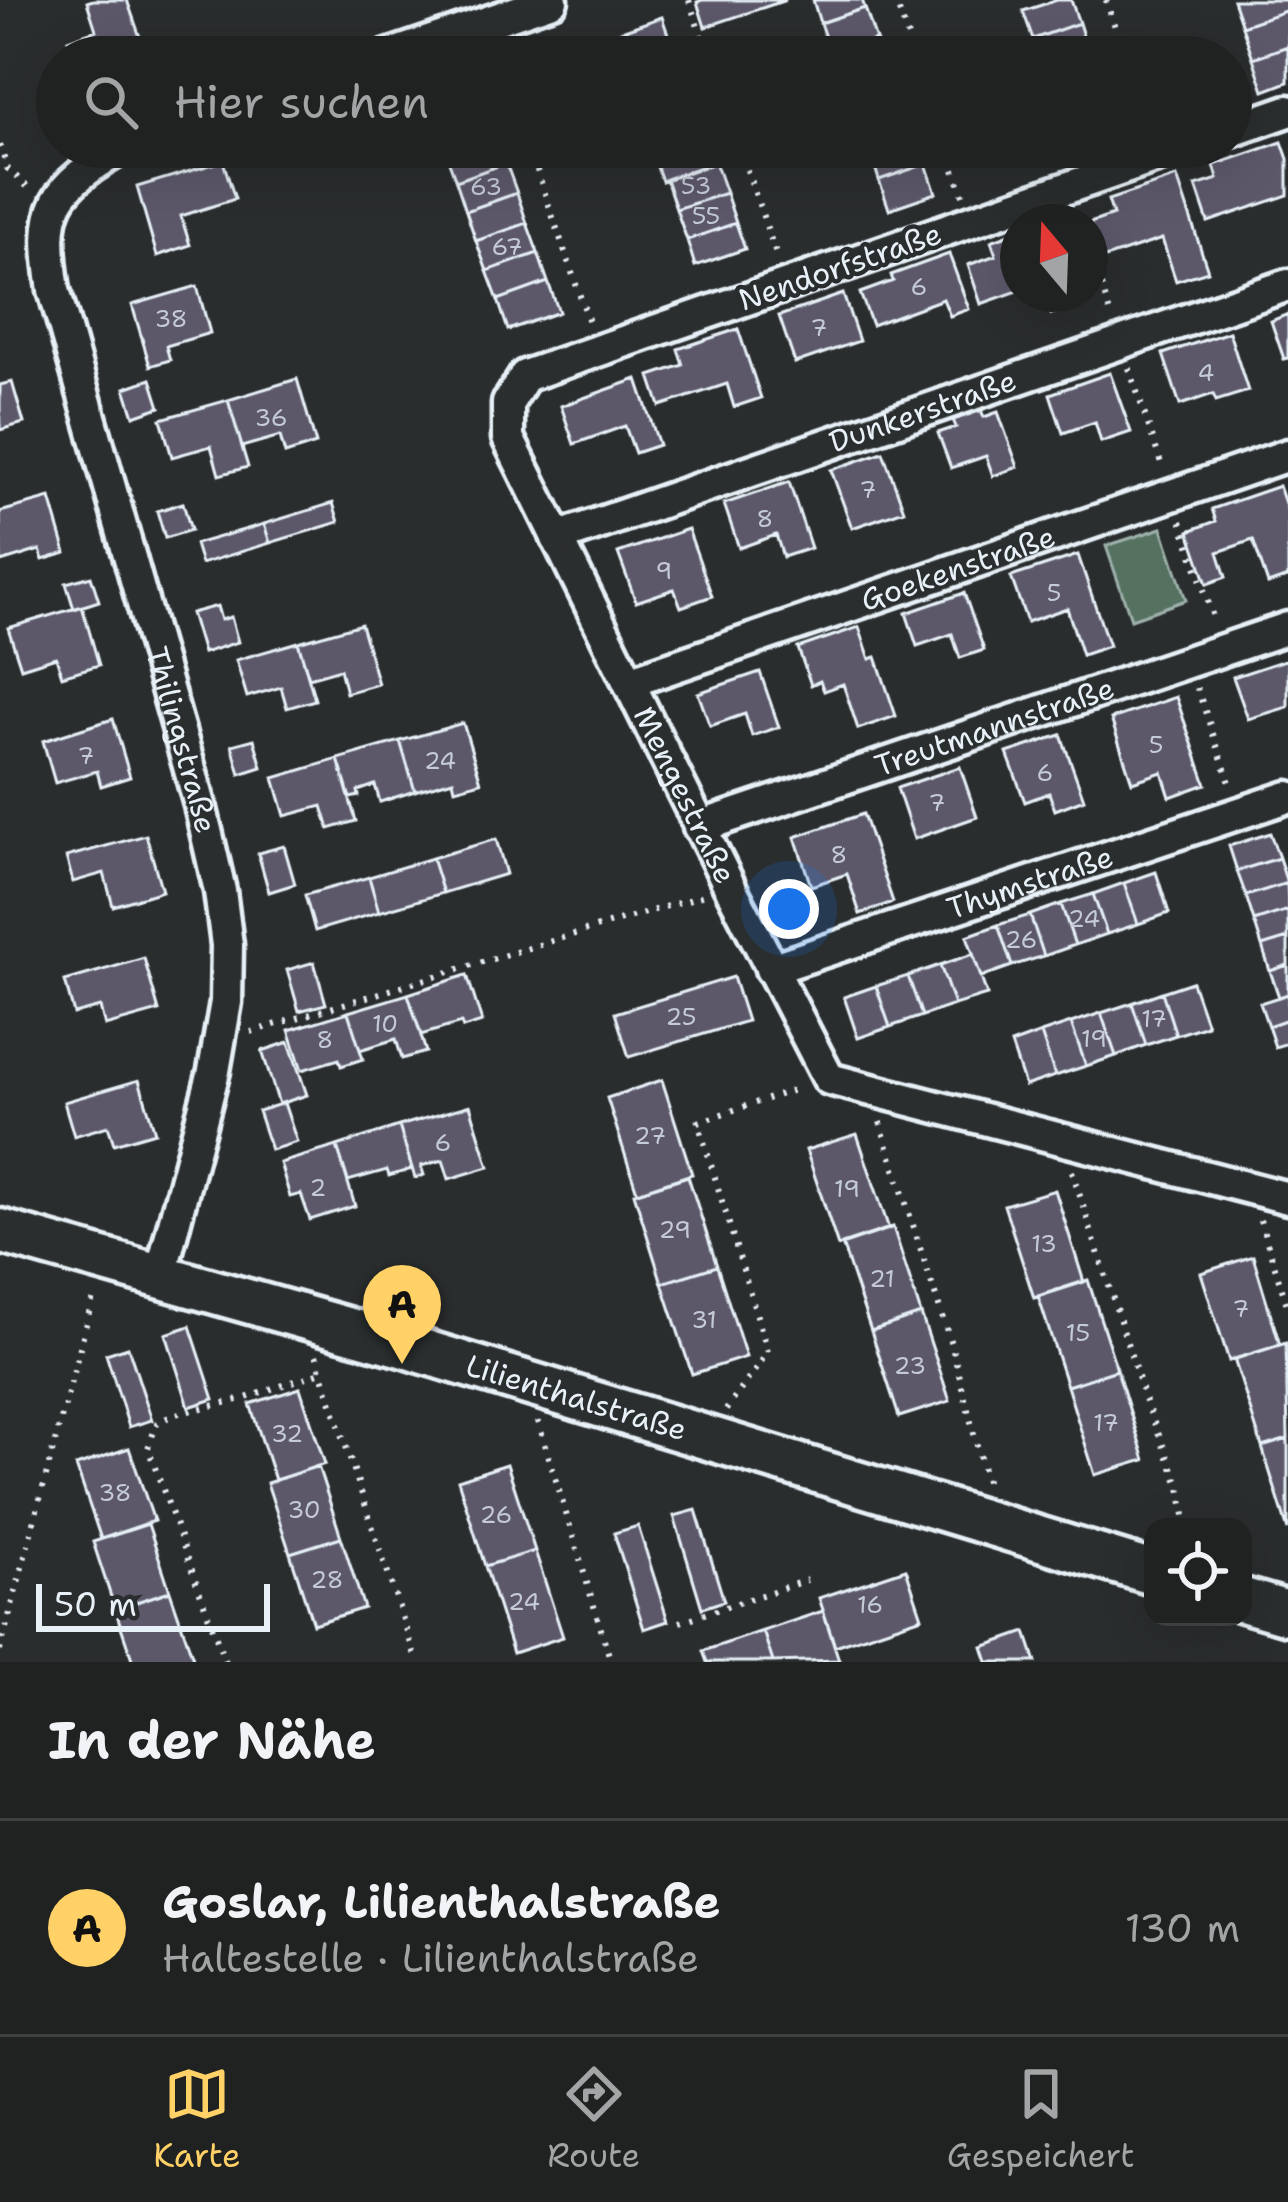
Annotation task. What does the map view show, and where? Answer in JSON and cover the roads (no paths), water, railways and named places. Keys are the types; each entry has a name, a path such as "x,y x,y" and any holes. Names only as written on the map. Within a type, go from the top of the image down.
{"street":[{"path":"447,36 552,0"},
{"path":"1252,124 1288,111"},
{"name":"Thilingstraße","path":"87,168 52,208 47,231 54,290 200,805 227,945 226,1002 214,1072 160,1277"},
{"name":"Nendorfstraße","path":"508,403 525,376 1125,168"},
{"name":"Dunkerstraße","path":"557,538 1288,285"},
{"name":"Mengestraße","path":"508,403 508,438 829,1079 1288,1198"},
{"name":"Goekenstraße","path":"629,682 1288,455"},
{"name":"Treutmannstraße","path":"699,826 1288,628"},
{"name":"Thymstraße","path":"771,969 1288,797"},
{"name":"Lilienthalstraße","path":"0,1231 526,1383 1144,1570"},
{"path":"1252,1603 1288,1613"}],"place":[{"name":"Goslar, Lilienthalstraße","path":"402,1364"}]}
